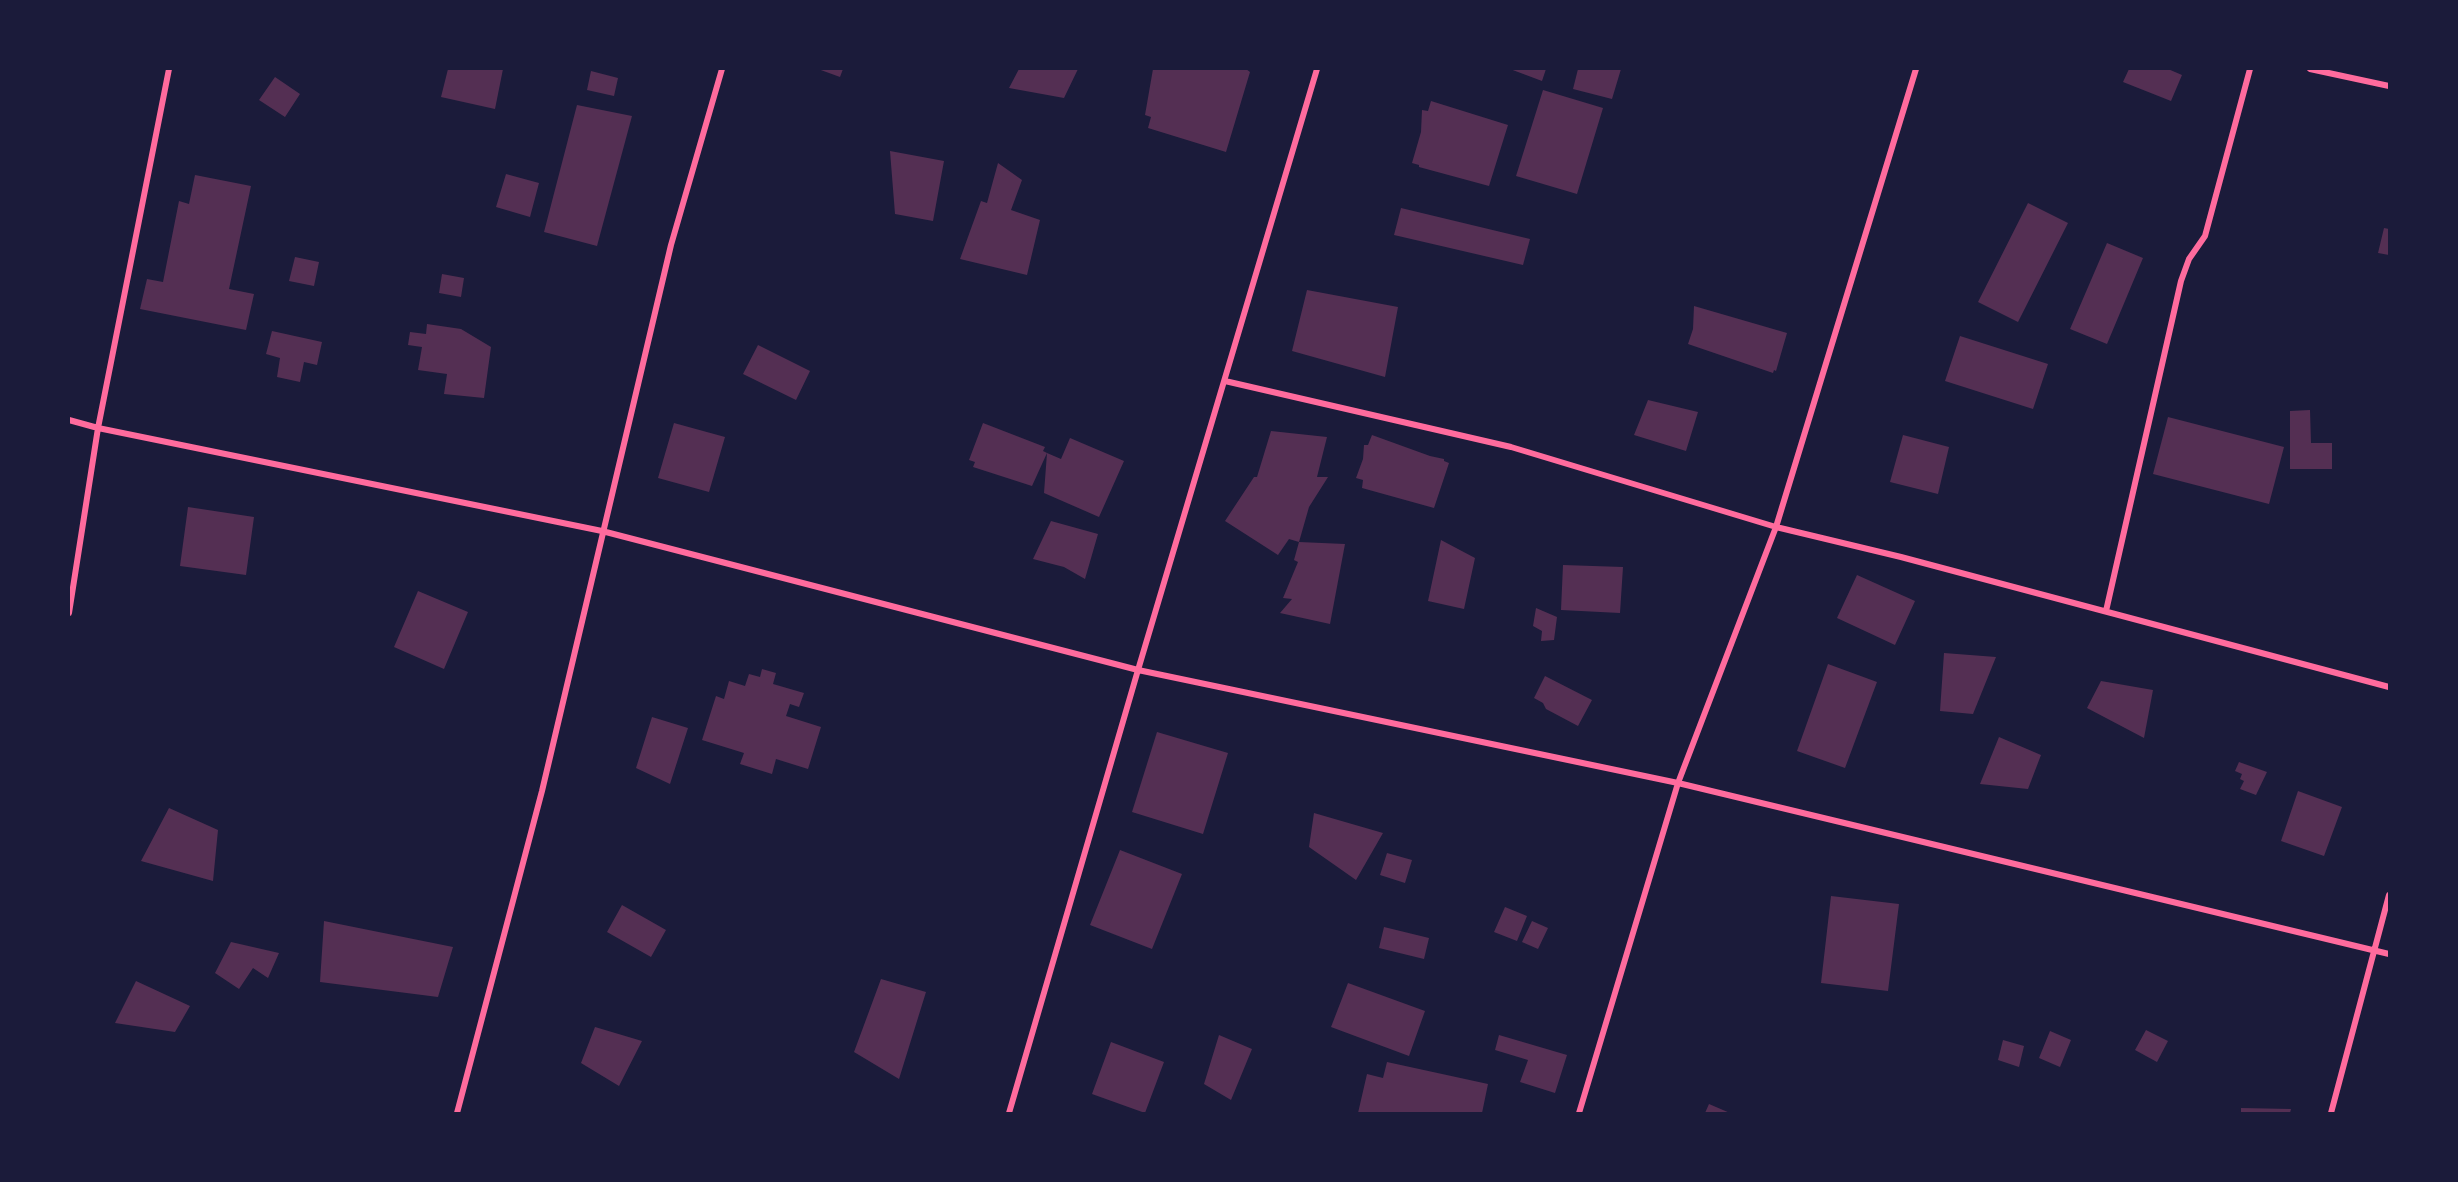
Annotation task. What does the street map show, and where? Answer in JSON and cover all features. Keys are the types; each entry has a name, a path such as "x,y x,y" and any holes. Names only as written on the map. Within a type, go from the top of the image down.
{"street":[{"path":"69,613 98,428 169,69"},
{"path":"457,1113 542,791 671,245 722,69"},
{"path":"1009,1113 1317,69"},
{"path":"1579,1113 1678,783 1776,527 1916,69"},
{"path":"2106,611 2181,281 2189,259 2205,236 2250,69"},
{"path":"2310,69 2389,86"},
{"path":"1225,381 1511,447 1776,527 1901,557 2389,687"},
{"path":"69,420 98,428 602,531 1138,670 1678,783 2389,954"},
{"path":"2331,1113 2389,895"}],"building":[{"path":"448,69 503,69 495,109 441,97"},
{"path":"818,69 843,69 840,77"},
{"path":"1019,69 1078,69 1064,98 1009,88"},
{"path":"1153,69 1246,69 1250,72 1226,152 1148,128 1151,117 1145,115"},
{"path":"1510,69 1546,69 1542,81"},
{"path":"1578,69 1621,69 1612,99 1573,89"},
{"path":"2129,69 2168,69 2182,75 2171,101 2123,82"},
{"path":"591,71 618,78 614,96 587,90"},
{"path":"275,77 300,94 285,117 259,100"},
{"path":"1543,90 1603,108 1577,194 1516,176"},
{"path":"1431,101 1508,125 1489,186 1419,167 1412,163 1421,132 1422,110 1428,111"},
{"path":"577,105 632,116 597,246 544,232"},
{"path":"890,151 944,161 933,221 895,214"},
{"path":"998,163 1022,180 1011,210 1040,220 1027,275 960,259 981,201 987,203"},
{"path":"506,174 539,183 530,217 496,207"},
{"path":"195,175 251,186 229,289 254,294 246,330 140,309 147,279 163,282 179,201 189,204"},
{"path":"2028,203 2068,223 2018,322 1978,302"},
{"path":"1401,208 1530,239 1523,265 1394,235"},
{"path":"2384,228 2389,229 2389,255 2378,253"},
{"path":"2107,243 2143,258 2107,344 2070,329"},
{"path":"295,257 319,262 314,286 289,281"},
{"path":"442,274 464,278 461,297 439,293"},
{"path":"1307,290 1398,307 1385,377 1292,351"},
{"path":"1694,306 1787,333 1776,371 1774,370 1773,373 1688,344 1693,329"},
{"path":"427,324 461,329 491,347 484,398 444,394 447,374 418,370 422,347 408,345 410,332 426,334"},
{"path":"272,331 322,342 317,365 304,362 300,382 277,377 280,358 266,354"},
{"path":"1960,336 2048,364 2033,409 1945,381"},
{"path":"758,345 810,371 796,400 743,374"},
{"path":"1648,400 1698,412 1686,451 1634,435"},
{"path":"2310,410 2311,443 2332,443 2332,469 2290,469 2290,411"},
{"path":"2168,417 2284,447 2269,504 2153,474"},
{"path":"674,423 725,437 709,492 658,478"},
{"path":"983,423 1045,447 1043,451 1047,453 1032,486 973,467 975,462 969,460"},
{"path":"1271,431 1327,437 1317,477 1328,477 1309,507 1299,542 1289,539 1278,555 1225,521 1254,477 1257,477"},
{"path":"1372,435 1444,459 1449,463 1434,508 1362,488 1363,480 1356,478 1363,459 1364,445 1368,445"},
{"path":"1903,435 1949,447 1938,494 1890,482"},
{"path":"1070,438 1124,461 1099,517 1044,493 1047,453 1061,459"},
{"path":"188,507 254,517 246,575 180,566"},
{"path":"1051,521 1098,534 1085,579 1064,567 1033,559"},
{"path":"1441,540 1475,558 1464,609 1428,601"},
{"path":"1299,542 1345,544 1330,624 1280,613 1292,599 1283,598 1298,562 1294,560"},
{"path":"1563,565 1623,567 1620,613 1561,610"},
{"path":"1857,575 1915,601 1895,645 1837,618"},
{"path":"418,591 468,612 444,669 394,647"},
{"path":"1536,608 1557,617 1554,640 1541,641 1542,631 1533,626"},
{"path":"1944,653 1996,657 1973,714 1940,711"},
{"path":"1828,664 1877,682 1845,768 1797,751"},
{"path":"762,669 776,673 773,684 804,693 799,707 790,704 786,716 821,727 808,769 776,759 772,774 740,764 744,753 702,740 716,696 724,699 729,681 745,686 749,674 760,677"},
{"path":"1545,676 1592,700 1578,726 1546,709 1543,703 1534,698"},
{"path":"2101,681 2153,690 2144,738 2087,708"},
{"path":"652,717 688,728 670,784 636,768"},
{"path":"1157,732 1228,753 1203,834 1132,812"},
{"path":"1999,737 2041,755 2028,789 1980,784"},
{"path":"2239,762 2267,772 2256,795 2240,789 2244,781 2240,779 2242,774 2235,771"},
{"path":"2298,791 2342,807 2324,856 2281,841"},
{"path":"169,808 218,830 213,881 141,861"},
{"path":"1314,813 1383,833 1356,880 1309,847"},
{"path":"1120,850 1182,874 1152,949 1090,925"},
{"path":"1387,853 1412,860 1405,883 1380,875"},
{"path":"1831,896 1899,904 1888,991 1821,983"},
{"path":"622,905 666,930 651,957 607,932"},
{"path":"1505,907 1527,916 1517,941 1494,932"},
{"path":"324,921 453,947 438,997 320,982"},
{"path":"1532,921 1548,928 1538,949 1522,942"},
{"path":"1384,927 1429,938 1424,959 1379,948"},
{"path":"231,942 279,953 268,978 253,968 239,989 215,973"},
{"path":"881,979 926,992 899,1079 854,1052"},
{"path":"136,981 190,1006 175,1032 115,1023"},
{"path":"1348,983 1425,1011 1409,1056 1331,1027"},
{"path":"595,1027 642,1041 619,1086 581,1063"},
{"path":"2146,1030 2168,1041 2157,1062 2135,1050"},
{"path":"2050,1031 2071,1040 2060,1067 2039,1058"},
{"path":"1219,1035 1252,1049 1231,1100 1204,1084"},
{"path":"1499,1035 1567,1055 1555,1093 1520,1082 1528,1060 1495,1050"},
{"path":"2003,1040 2024,1046 2019,1067 1998,1060"},
{"path":"1111,1042 1164,1062 1145,1113 1092,1094"},
{"path":"1387,1062 1488,1084 1482,1113 1358,1113 1367,1074 1383,1078"},
{"path":"1709,1104 1730,1113 1705,1113"},
{"path":"2241,1108 2291,1109 2290,1113 2241,1113"}]}
